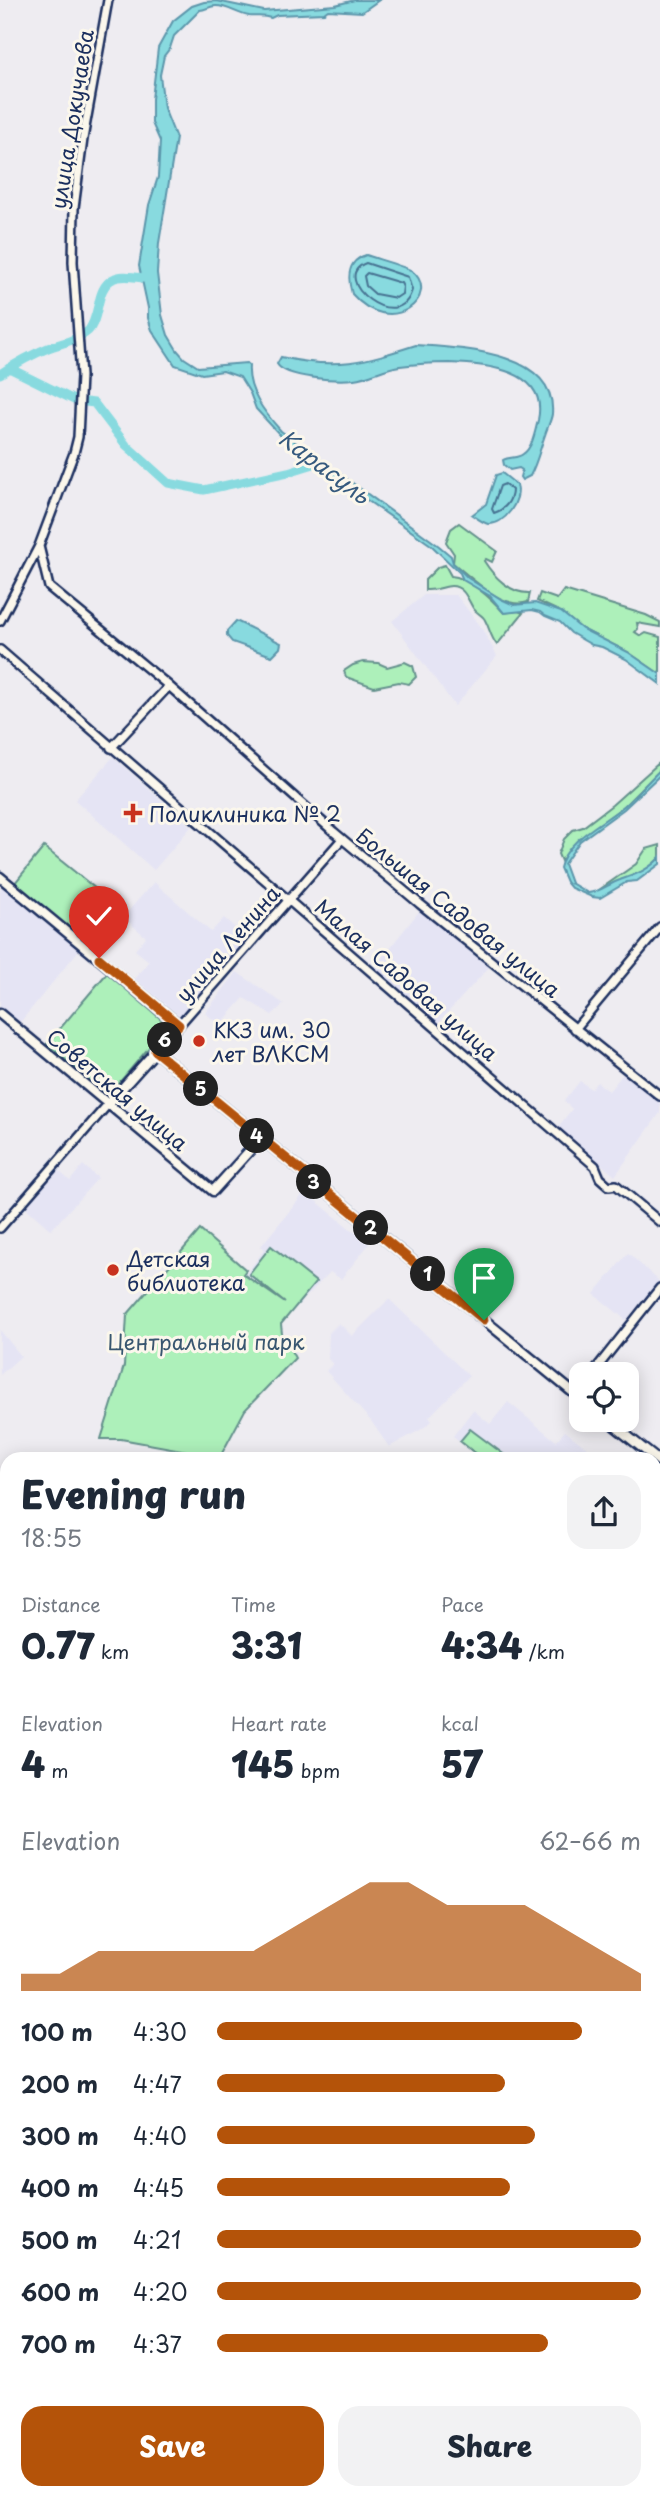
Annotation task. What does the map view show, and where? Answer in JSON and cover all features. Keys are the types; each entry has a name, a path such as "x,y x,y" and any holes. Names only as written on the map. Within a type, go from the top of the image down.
{"main road":[{"path":"0,877 179,1025"},
{"name":"Советская улица","path":"0,1014 213,1191 260,1139"},
{"name":"улица Ленина","path":"109,1103 179,1025"},
{"path":"155,1051 260,1139 569,1386"},
{"path":"622,1432 646,1452"}],"street":[{"name":"улица Докучаева","path":"0,621 39,546 76,447 80,414 80,340 73,262 75,198 108,0"},
{"name":"Большая Садовая улица","path":"39,546 49,587 169,686 342,839 660,1096"},
{"name":"Малая Садовая улица","path":"0,650 595,1166 600,1178 609,1186 615,1185 660,1222"},
{"path":"111,748 169,686"},
{"name":"улица Ленина","path":"179,1025 342,839"},
{"path":"575,1029 660,927"},
{"name":"улица Ленина","path":"0,1228 109,1103"},
{"path":"602,1362 660,1289"}],"shaded area":[{"path":"424,595 456,595 482,628 497,656 455,706 392,621"},
{"name":"Поликлиника № 2","path":"113,757 191,827 154,870 75,800"},
{"path":"154,882 211,932 224,918 249,940 177,1021 131,983 149,961 135,950 146,937 123,917"},
{"path":"3,886 79,950 18,1025 0,1010 0,890"},
{"path":"421,909 491,965 438,1023 373,969"},
{"path":"237,972 284,1004 272,1015 244,998 220,1025 205,1013"},
{"path":"623,1074 660,1103 660,1113 615,1176 558,1127 572,1109 564,1101 580,1081 591,1089 597,1082 609,1091"},
{"path":"83,1165 98,1178 51,1230 26,1208 57,1169 70,1181"},
{"path":"305,1192 369,1244 341,1279 330,1272 294,1310 245,1275 264,1250 261,1246"},
{"path":"628,1253 659,1281 626,1320 594,1294"},
{"path":"389,1299 469,1376 429,1417 432,1421 389,1447 371,1421 326,1371 333,1364 328,1359 329,1333 339,1323 352,1336"},
{"path":"0,1330 21,1356 0,1375"},
{"path":"508,1402 556,1441 565,1431 592,1452 473,1452 453,1436 473,1410 490,1424"}],"green space":[{"path":"459,523 497,551 492,562 486,559 484,561 510,588 530,593 528,602 508,602 498,597 453,563 454,554 446,542 451,529"},
{"path":"445,565 451,576 472,584 504,613 523,613 497,645 484,618 474,610 459,588 451,586 425,590 425,580 438,567"},
{"path":"564,590 646,615 660,622 660,627 637,623 638,629 635,632 641,636 646,633 660,637 660,674 628,652 582,629 561,612 537,601 540,593 557,599"},
{"path":"363,662 387,667 405,662 413,666 416,677 409,684 399,682 374,687 346,677 344,671"},
{"path":"660,762 660,770 624,806 578,840 561,861 558,854 564,839 573,830 583,827 612,805"},
{"path":"660,845 660,857 653,865 596,892 636,864 646,849"},
{"path":"44,847 117,906 87,943 14,884"},
{"path":"107,973 168,1025 108,1096 47,1044"},
{"name":"Центральный парк","path":"200,1230 246,1270 243,1274 285,1303 249,1274 271,1246 316,1282 281,1324 282,1334 295,1358 245,1410 223,1452 192,1452 121,1439 101,1439 124,1366 127,1315"},
{"path":"470,1429 501,1452 473,1452 460,1441"}],"water":[{"name":"Карасуль","path":"355,0 379,0 362,12 328,10 324,13 277,15 271,18 249,16 214,6 200,10 174,36 164,56 160,75 164,108 176,138 159,243 157,273 162,315 168,335 184,358 198,367 246,363 258,401 281,431 439,546 451,556 453,563 468,578 514,605 535,603 561,612 582,629 628,652 660,674 660,684 626,659 592,645 571,633 560,622 540,612 532,610 504,613 490,596 463,580 460,573 431,545 291,447 256,409 240,377 223,371 202,374 175,365 152,330 139,266 149,205 158,177 160,141 152,123 152,99 158,48 173,21 192,6 204,2 217,1 264,11 335,5"},
{"path":"366,255 412,271 420,281 421,291 417,301 408,309 396,313 382,313 367,307 352,294 350,270 355,261"},
{"path":"416,345 456,348 502,357 523,365 539,377 549,393 552,414 530,476 522,480 522,470 510,470 503,460 526,451 538,420 539,403 534,390 511,373 479,365 430,363 394,367 354,379 336,379 312,378 290,373 277,364 281,357 318,363 365,360"},
{"path":"502,473 517,485 517,498 506,516 488,524 472,515 486,504 496,475"},
{"path":"236,621 281,643 280,648 272,656 232,642 227,631"},
{"path":"660,770 660,775 624,809 580,841 564,864 571,883 588,893 642,871 660,857 660,864 637,881 627,882 600,898 571,888 560,868 570,848 587,832 625,805"}],"waterway":[{"path":"0,374 35,354 88,331 95,318 103,289 113,279 126,276 150,278"},
{"path":"9,368 78,402"},
{"name":"Карасуль","path":"86,402 94,403 126,445 168,483 204,490 317,463"}],"place":[{"name":"Поликлиника № 2","path":"133,813"},
{"name":"ККЗ им. 30 лет ВЛКСМ","path":"199,1041"},
{"name":"Детская библиотека","path":"113,1270"}],"route":[{"path":"99,958 179,1025 155,1051 484,1320"}]}
